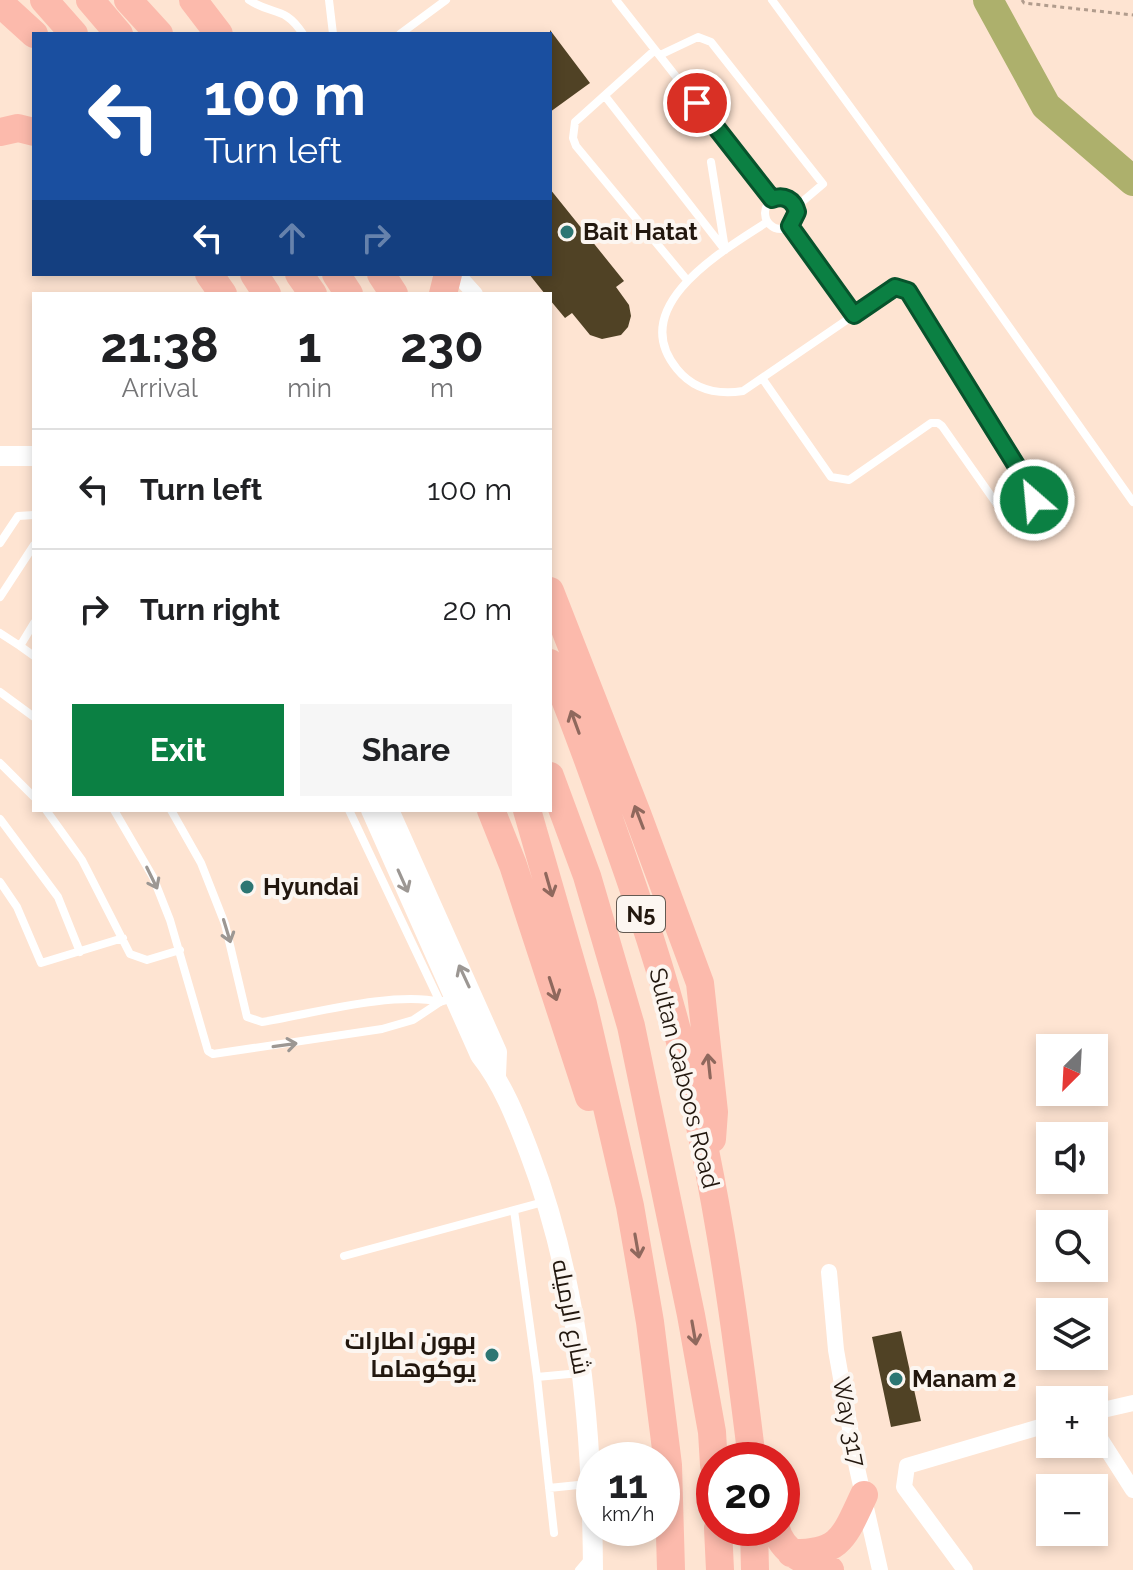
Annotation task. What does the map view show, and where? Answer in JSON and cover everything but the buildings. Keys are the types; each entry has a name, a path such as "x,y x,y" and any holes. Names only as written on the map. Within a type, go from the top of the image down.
{"highway":[{"path":"44,0 72,32"},
{"path":"90,0 117,32"},
{"path":"128,0 157,32"},
{"path":"193,0 217,32"},
{"path":"0,3 32,32"},
{"path":"0,132 18,128 32,132"},
{"path":"552,596 700,983 714,1112 709,1172"},
{"name":"Sultan Qaboos Road","path":"552,668 570,708 624,861 673,1013 709,1172 733,1307 750,1442"},
{"name":"Sultan Qaboos Road","path":"552,781 587,876 631,1026 691,1315 713,1442"},
{"path":"492,812 513,865 573,1054 630,1206"},
{"path":"528,812 583,1004 630,1206 650,1322 668,1465 671,1570"},
{"path":"791,1553 816,1554 829,1549 843,1536 864,1495"},
{"path":"719,1546 720,1570"},
{"path":"754,1546 755,1570"},
{"path":"786,1546 791,1553 830,1570"}],"street":[{"path":"459,276 473,292"},
{"path":"0,456 32,456"},
{"path":"372,812 447,1000 480,1055 496,1075"},
{"path":"390,812 497,1052 496,1075"},
{"name":"شارع الرميله","path":"496,1075 548,1201 584,1372 589,1442"},
{"name":"Way 317","path":"829,1272 836,1350 880,1570"},
{"path":"1108,1409 1133,1403"},
{"path":"965,1570 904,1487 907,1466 1036,1428"},
{"path":"1108,1451 1133,1490"}],"lane":[{"path":"249,0 293,18 302,32"},
{"path":"329,0 333,32"},
{"path":"403,32 446,0"},
{"path":"616,0 772,199"},
{"path":"772,0 944,235 1133,502"},
{"path":"687,280 576,146 573,138 575,122 657,53 698,37 711,42 823,184 796,207 796,217 790,226 775,228 767,222 764,212 772,199 783,197 796,207"},
{"path":"605,96 725,250"},
{"path":"711,162 725,250"},
{"path":"762,378 831,477 849,480 931,423 938,423 1001,510 1017,515 1028,510 1034,494 908,291 895,287 854,315 743,391 712,392 697,386 674,365 666,351 663,336 668,305 687,280 767,222"},
{"path":"790,226 854,315"},
{"path":"0,543 18,516 32,515"},
{"path":"0,597 32,548"},
{"path":"20,646 32,626"},
{"path":"0,633 32,655"},
{"path":"0,692 32,716"},
{"path":"0,763 32,795"},
{"path":"47,812 82,860 130,954 147,960 180,950"},
{"path":"115,812 153,877 180,950 208,1051 213,1054 382,1029 413,1020 447,1000"},
{"path":"172,812 201,863 225,924 247,1017 262,1022 396,999 447,1000"},
{"path":"350,812 447,1000"},
{"path":"0,819 58,897 80,952"},
{"path":"0,882 17,907 41,963 123,938"},
{"path":"344,1256 548,1201"},
{"path":"514,1210 554,1533"},
{"path":"537,1377 584,1372"},
{"path":"549,1488 576,1485"},
{"path":"579,1570 593,1562"}],"path":[{"path":"1022,0 1024,3 1133,15"}],"waterway":[{"path":"988,0 1046,106 1133,181"}],"place":[{"name":"Bait Hatat","path":"567,232"},
{"name":"Hyundai","path":"247,887"},
{"name":"بهون اطارات يوكوهاما","path":"492,1355"},
{"name":"Manam 2","path":"896,1379"}],"route":[{"path":"697,103 772,199 783,197 793,202 797,212 790,226 854,315 895,287 908,291 1034,494 1034,500"}]}
